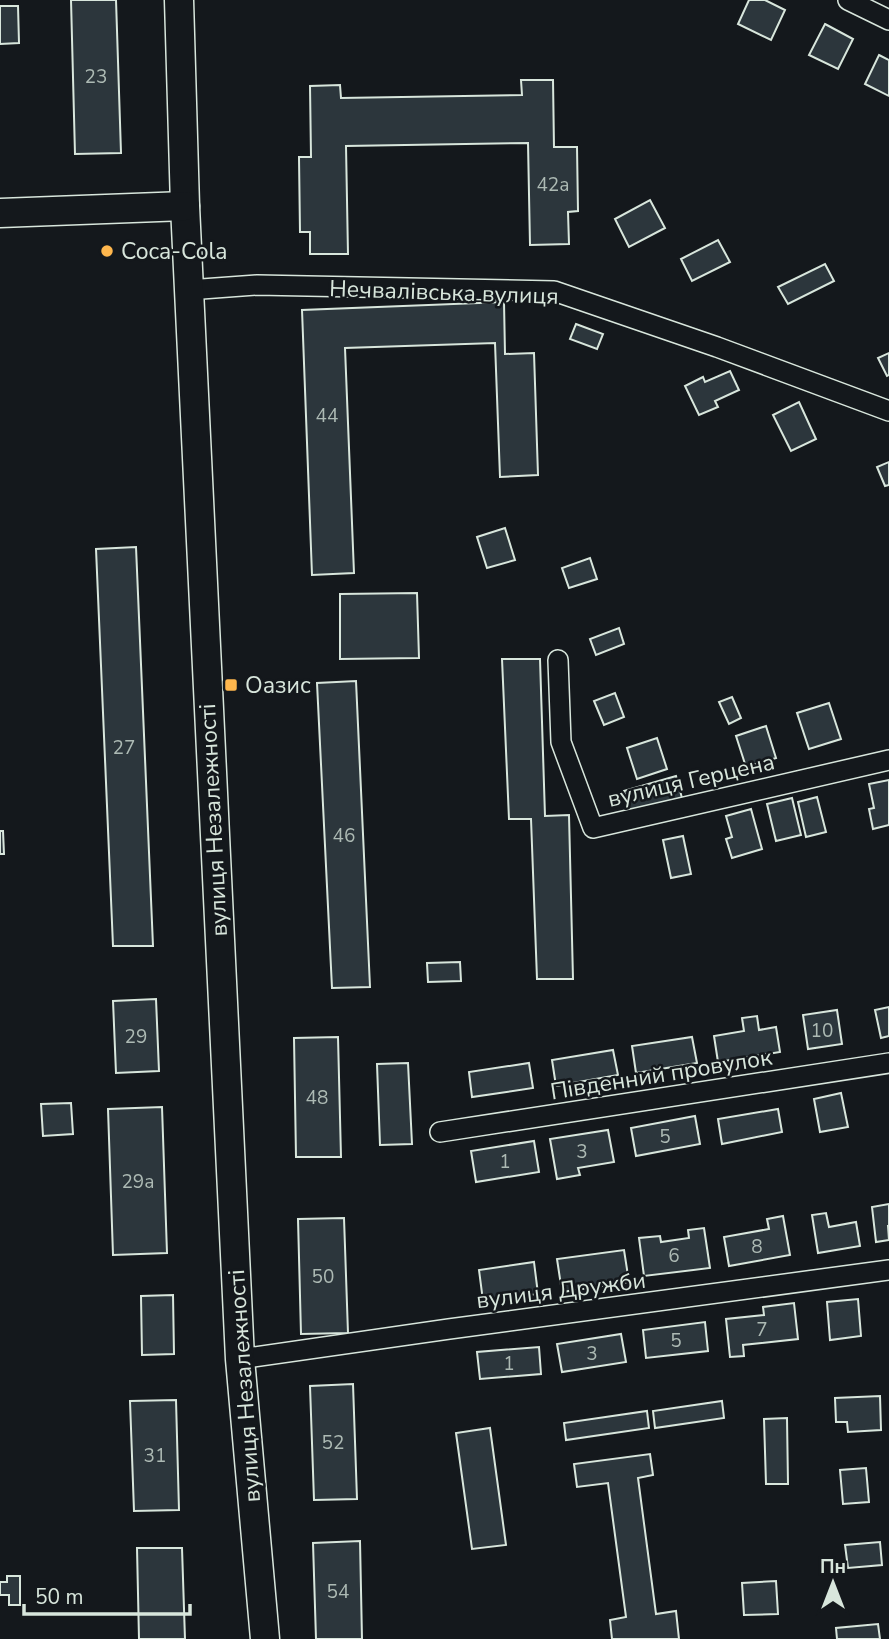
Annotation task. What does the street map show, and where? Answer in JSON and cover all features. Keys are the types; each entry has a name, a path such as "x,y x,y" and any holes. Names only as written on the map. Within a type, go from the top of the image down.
{"street":[{"name":"вулиця Незалежності","path":"179,0 188,290 240,1359 265,1639"},
{"path":"848,0 889,20"},
{"path":"0,213 185,206"},
{"name":"Нечвалівська вулиця","path":"188,290 257,285 554,291 717,347 889,411"},
{"name":"вулиця Герцена","path":"558,660 561,742 593,828 889,760"},
{"name":"Південний провулок","path":"440,1132 889,1063"},
{"name":"вулиця Дружби","path":"240,1359 889,1270"}],"building":[{"path":"71,0 116,0 121,153 75,154"},
{"path":"749,0 765,0 785,10 771,40 738,24"},
{"path":"0,6 18,6 19,43 0,44"},
{"path":"825,24 853,39 838,69 809,55"},
{"path":"879,55 889,60 889,96 865,84"},
{"path":"521,80 553,80 554,147 577,147 578,211 568,212 569,244 530,245 528,143 346,146 348,254 310,254 310,232 300,232 299,157 311,157 310,86 340,85 341,98 522,95"},
{"path":"650,200 665,228 629,247 615,219"},
{"path":"718,240 730,262 692,281 681,259"},
{"path":"825,264 834,281 788,304 778,287"},
{"path":"504,302 505,354 534,353 538,475 500,477 495,343 345,348 354,573 312,575 302,310"},
{"path":"576,324 603,334 597,349 570,339"},
{"path":"889,353 889,375 887,376 878,358"},
{"path":"730,371 739,390 715,401 718,407 699,415 685,386 703,377 705,382"},
{"path":"799,402 816,439 791,451 773,415"},
{"path":"889,462 889,485 885,486 877,467"},
{"path":"505,528 515,560 487,568 477,537"},
{"path":"136,547 153,946 113,946 96,549"},
{"path":"590,558 597,579 569,588 562,568"},
{"path":"417,593 419,658 340,659 340,594"},
{"path":"619,628 624,644 596,655 590,639"},
{"path":"502,659 540,659 545,816 569,815 573,979 537,979 531,819 509,819"},
{"path":"356,681 370,987 332,988 317,683"},
{"path":"615,693 624,717 604,725 594,701"},
{"path":"732,697 741,718 729,724 719,702"},
{"path":"829,703 841,739 809,749 797,713"},
{"path":"766,726 776,758 746,767 736,736"},
{"path":"657,738 667,769 637,779 627,748"},
{"path":"676,776 682,798 630,813 624,791"},
{"path":"889,780 889,825 873,829 869,809 874,808 869,784"},
{"path":"817,797 826,832 806,837 798,802"},
{"path":"792,798 801,835 776,841 767,804"},
{"path":"751,809 762,849 732,858 726,839 732,837 726,816"},
{"path":"0,831 3,831 4,854 0,854"},
{"path":"683,836 691,874 671,878 663,840"},
{"path":"460,962 461,981 428,982 427,963"},
{"path":"156,999 159,1071 116,1073 113,1001"},
{"path":"889,1007 889,1036 881,1038 875,1010"},
{"path":"837,1010 842,1044 808,1049 803,1015"},
{"path":"757,1016 759,1030 776,1027 780,1052 718,1062 714,1036 744,1031 742,1018"},
{"path":"338,1037 341,1157 296,1157 294,1038"},
{"path":"692,1037 697,1063 636,1073 632,1046"},
{"path":"613,1050 618,1075 556,1086 552,1060"},
{"path":"408,1063 412,1144 380,1145 377,1064"},
{"path":"529,1063 533,1088 472,1097 469,1072"},
{"path":"841,1093 848,1127 820,1132 814,1099"},
{"path":"71,1103 73,1134 43,1136 41,1104"},
{"path":"162,1107 167,1253 113,1255 108,1109"},
{"path":"778,1109 782,1132 722,1144 718,1119"},
{"path":"695,1116 700,1144 636,1156 631,1128"},
{"path":"608,1130 614,1162 578,1168 580,1175 557,1179 550,1139"},
{"path":"534,1141 539,1172 476,1182 471,1151"},
{"path":"889,1204 889,1240 876,1242 872,1207"},
{"path":"826,1213 829,1227 856,1222 860,1246 818,1253 812,1215"},
{"path":"783,1216 790,1255 729,1266 724,1237 769,1229 767,1219"},
{"path":"344,1218 348,1333 301,1334 298,1219"},
{"path":"704,1228 710,1268 644,1276 639,1238 660,1236 661,1242 689,1238 688,1230"},
{"path":"624,1250 629,1282 562,1292 557,1259"},
{"path":"534,1262 538,1294 483,1301 479,1270"},
{"path":"173,1295 174,1354 142,1355 141,1296"},
{"path":"858,1299 861,1336 830,1340 827,1302"},
{"path":"794,1303 798,1339 743,1345 744,1356 730,1357 726,1319 764,1315 763,1307"},
{"path":"705,1322 708,1351 646,1358 643,1330"},
{"path":"621,1334 626,1362 562,1372 557,1344"},
{"path":"539,1347 541,1374 480,1379 477,1352"},
{"path":"353,1384 357,1499 314,1500 310,1386"},
{"path":"880,1396 881,1430 848,1432 847,1422 836,1422 835,1398"},
{"path":"176,1400 179,1510 134,1511 130,1401"},
{"path":"722,1401 724,1418 655,1428 653,1411"},
{"path":"647,1411 649,1428 566,1440 564,1423"},
{"path":"787,1418 788,1484 766,1484 764,1419"},
{"path":"490,1428 506,1545 472,1549 456,1433"},
{"path":"650,1454 653,1475 638,1478 656,1614 676,1611 679,1639 612,1639 610,1620 626,1617 608,1483 577,1487 574,1464"},
{"path":"866,1468 869,1502 843,1504 840,1470"},
{"path":"360,1541 362,1639 316,1639 313,1543"},
{"path":"880,1542 882,1565 848,1568 845,1545"},
{"path":"137,1548 182,1548 185,1639 139,1639"},
{"path":"7,1576 20,1576 20,1605 9,1605 9,1595 0,1595 0,1582 7,1582"},
{"path":"776,1581 778,1614 744,1615 742,1583"},
{"path":"878,1624 880,1639 837,1639 836,1628"}],"place":[{"name":"Coca-Cola","path":"107,251"},
{"name":"Оазис","path":"231,685"}]}
